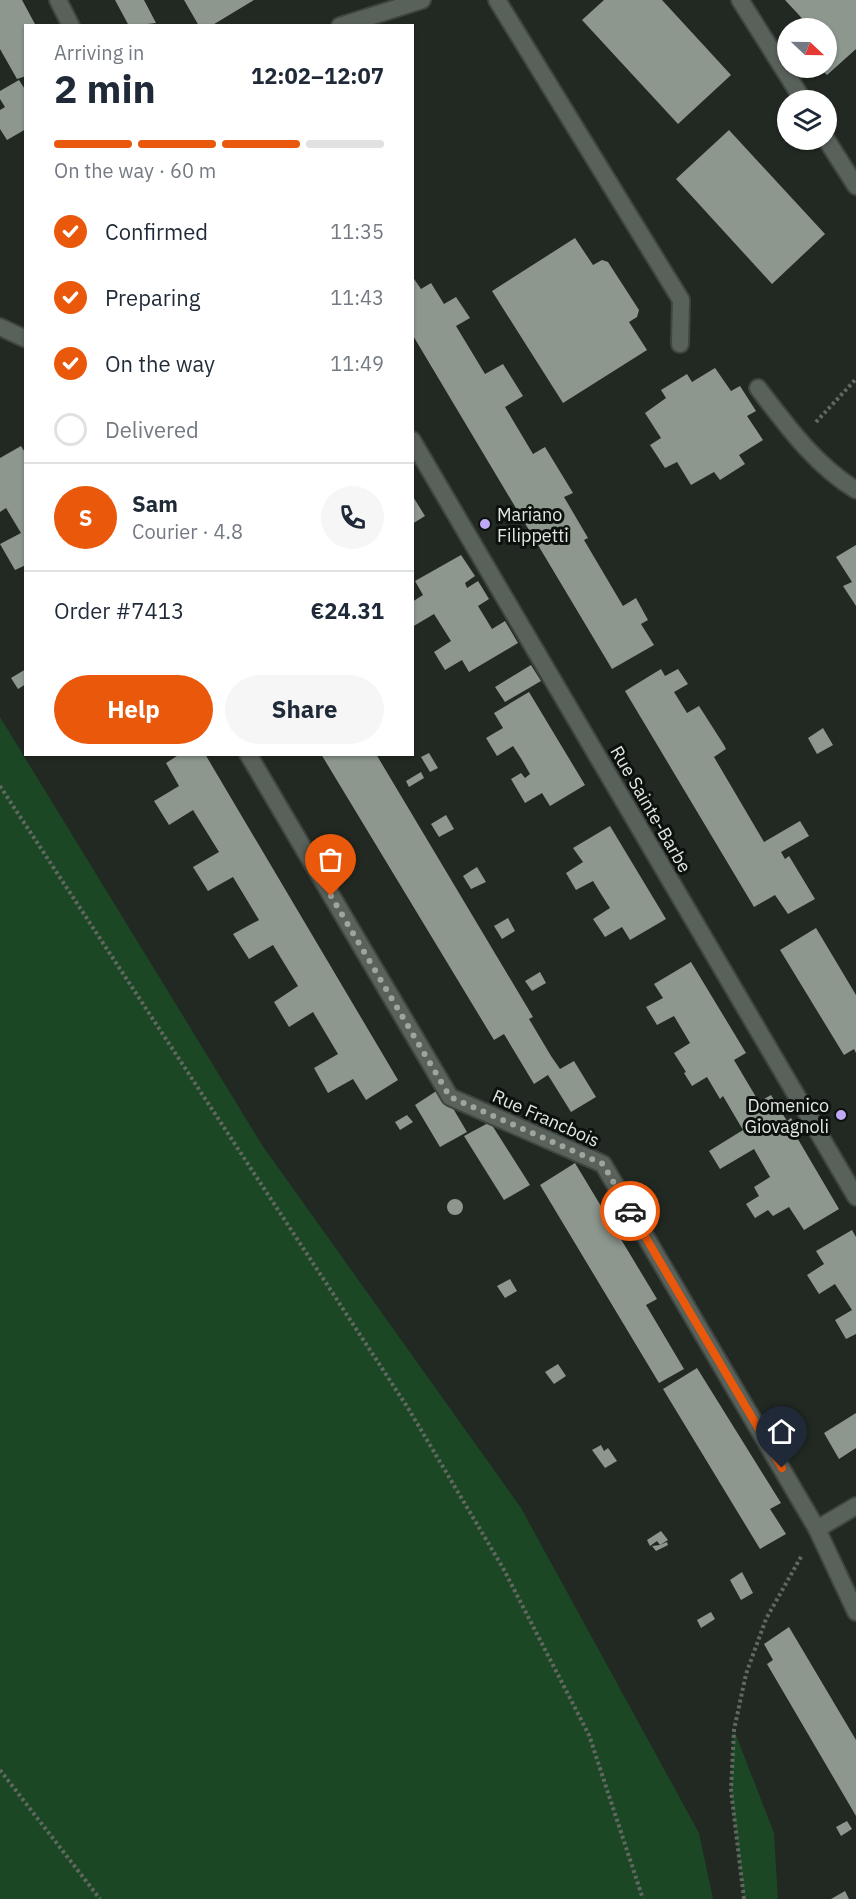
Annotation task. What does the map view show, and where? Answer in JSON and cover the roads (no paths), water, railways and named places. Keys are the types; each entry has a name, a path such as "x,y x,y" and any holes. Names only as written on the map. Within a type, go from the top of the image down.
{"street":[{"path":"58,0 70,24"},
{"path":"346,24 422,0"},
{"path":"497,0 681,300 680,344"},
{"path":"740,0 797,90"},
{"path":"833,150 856,186"},
{"path":"0,327 24,338"},
{"path":"758,388 795,436 833,476 856,490"},
{"name":"Rue Sainte-Barbe","path":"414,443 856,1197"},
{"name":"Rue Francbois","path":"249,756 450,1097 603,1164 817,1529 856,1612"},
{"path":"817,1529 856,1506"}],"place":[{"name":"Mariano Filippetti","path":"485,524"},
{"name":"Domenico Giovagnoli","path":"841,1115"}]}
